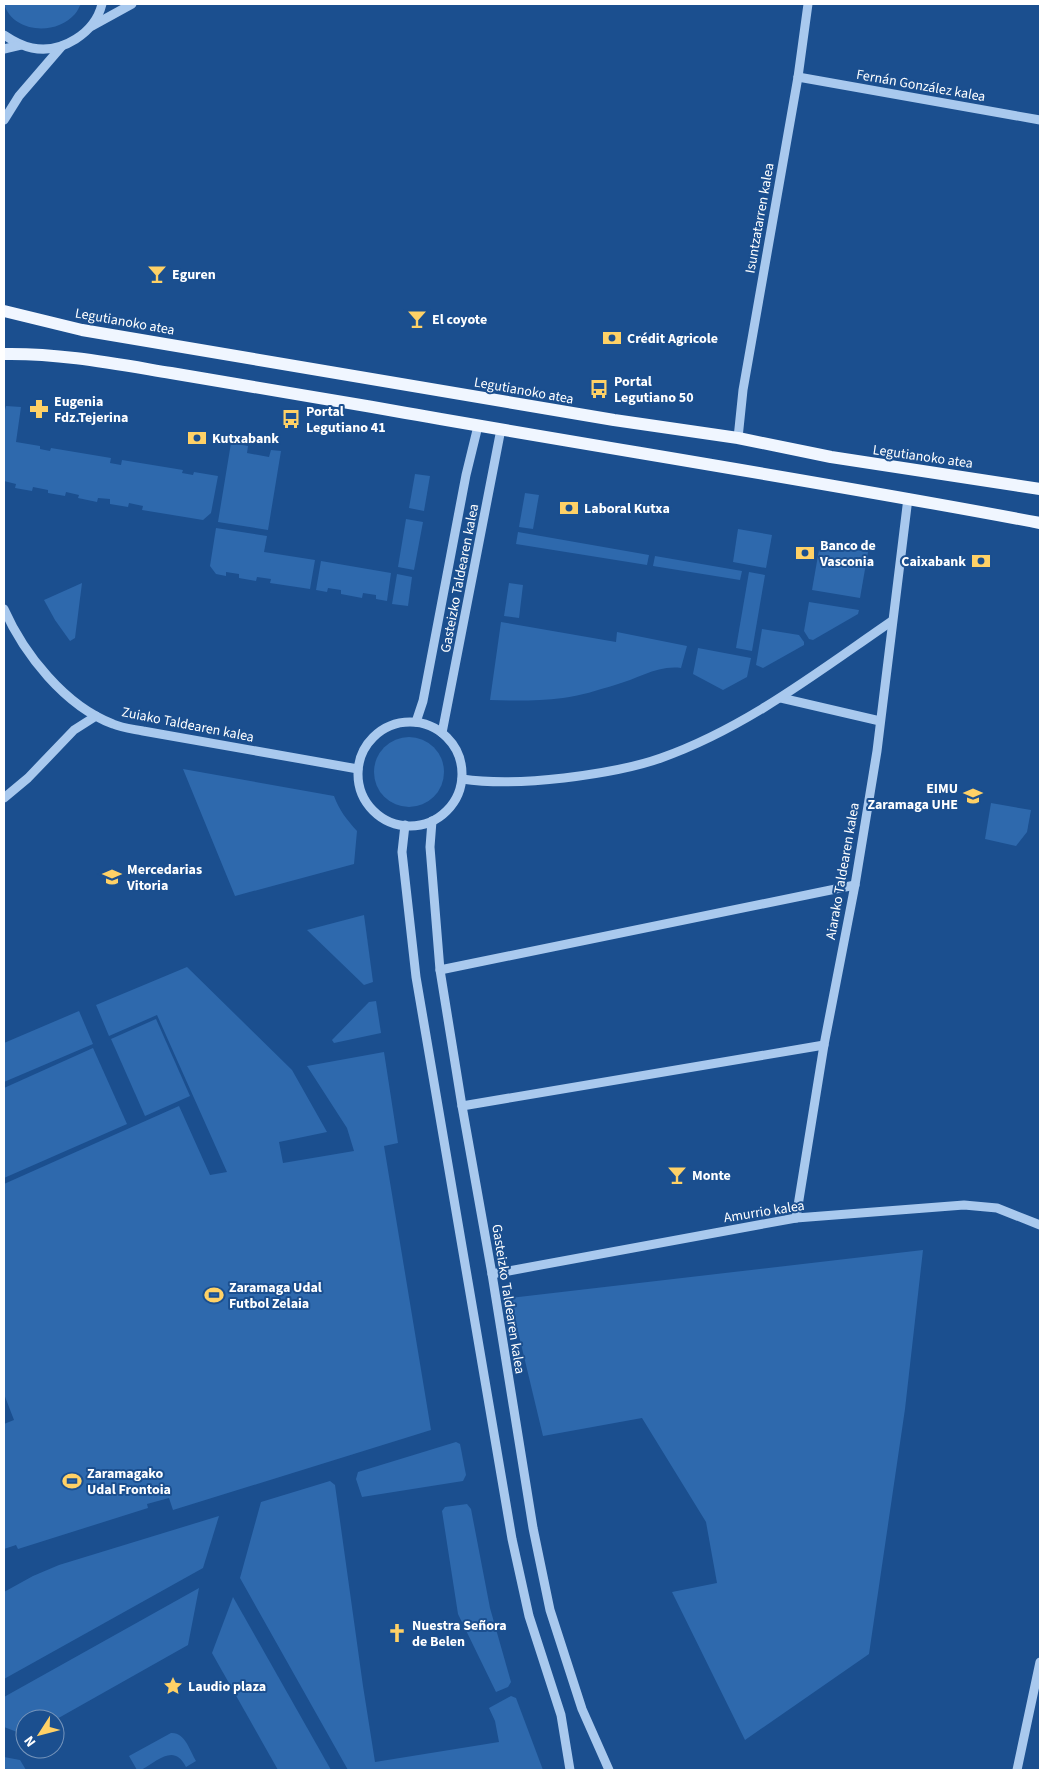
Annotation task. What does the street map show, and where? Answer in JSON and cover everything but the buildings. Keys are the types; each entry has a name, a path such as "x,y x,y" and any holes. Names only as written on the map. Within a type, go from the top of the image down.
{"main road":[{"name":"Legutianoko atea","path":"4,311 82,330 614,420 738,438 831,457 1040,489"},
{"path":"4,354 42,354 77,358 277,390 478,426 908,498 1040,523"}],"street":[{"path":"90,28 102,4"},
{"path":"4,35 21,45 34,48 48,49 62,46 72,42 90,28 132,4"},
{"name":"Isuntzatarren kalea","path":"738,438 743,390 798,77 808,4"},
{"path":"4,49 21,45"},
{"path":"4,120 19,96 62,46"},
{"name":"Fernán González kalea","path":"798,77 1040,120"},
{"name":"Gasteizko Taldearen kalea","path":"416,722 423,701 466,475 478,426"},
{"name":"Gasteizko Taldearen kalea","path":"442,732 501,429"},
{"name":"Aiarako Taldearen kalea","path":"796,1218 824,1045 855,885 877,751 908,498"},
{"name":"Zuiako Taldearen kalea","path":"4,609 16,634 47,674 75,702 114,725 143,732 358,769"},
{"path":"462,779 480,782 528,782 607,772 661,758 712,737 781,698 892,620"},
{"path":"781,698 880,721"},
{"path":"4,798 28,778 74,730 96,716"},
{"path":"399,722 416,722 442,732 454,745 461,761 462,779 457,796 447,811 432,821 404,826 386,819 370,807 360,789 358,769 362,753 371,739 384,728 399,722"},
{"name":"Gasteizko Taldearen kalea","path":"432,821 430,847 440,970 533,1528 550,1610 582,1709 609,1770"},
{"path":"404,826 402,852 416,977 512,1539 529,1616 561,1715 570,1770"},
{"path":"440,970 855,885"},
{"path":"462,1106 824,1045"},
{"name":"Amurrio kalea","path":"492,1274 796,1218 964,1205 998,1208 1040,1225"},
{"path":"1017,1770 1040,1662"}],"shaded area":[{"path":"4,4 81,4 76,13 67,21 57,26 36,28 25,26 16,21 9,14"},
{"path":"6,406 21,407 16,442 40,446 40,449 50,451 51,448 111,458 110,463 121,465 122,460 183,470 182,473 193,475 194,472 218,476 211,513 203,520 142,510 143,506 129,503 128,507 110,504 110,499 98,498 97,502 78,498 79,495 66,492 65,496 48,493 48,490 33,487 32,491 15,488 16,484 4,481 4,414"},
{"path":"231,443 248,446 247,453 269,457 271,450 281,451 268,530 218,522"},
{"path":"415,474 430,476 424,511 409,508"},
{"path":"525,493 539,495 533,529 519,527"},
{"path":"406,519 423,522 414,570 398,567"},
{"path":"216,528 267,536 264,552 315,560 310,589 270,583 271,579 257,577 256,581 239,578 239,574 226,572 226,576 216,574 210,566"},
{"path":"738,529 772,535 766,568 733,562"},
{"path":"518,532 649,555 647,565 516,544"},
{"path":"820,544 868,552 860,598 812,590"},
{"path":"655,556 742,571 740,580 653,566"},
{"path":"321,561 391,573 387,601 376,599 376,595 363,593 362,598 341,594 341,590 328,588 327,592 316,590"},
{"path":"749,572 765,575 752,651 736,648"},
{"path":"397,574 412,577 408,606 392,604"},
{"path":"82,583 75,638 70,641 44,600"},
{"path":"509,583 523,585 519,618 504,616"},
{"path":"809,602 859,610 858,614 813,640 809,639 804,631"},
{"path":"501,622 616,642 617,632 687,646 681,668 656,670 589,693 569,697 517,701 490,700"},
{"path":"762,629 799,635 804,645 763,668 756,665"},
{"path":"698,648 751,658 747,677 723,690 693,674"},
{"path":"409,737 422,740 434,747 441,759 444,772 441,785 434,797 422,804 409,807 396,804 384,797 377,785 374,772 377,759 384,747 396,740"},
{"path":"183,769 334,796 338,806 357,831 354,864 235,896"},
{"path":"991,803 1031,810 1027,832 1016,846 985,839"},
{"path":"364,915 373,982 364,985 307,930"},
{"path":"187,967 292,1070 327,1132 279,1142 283,1163 354,1151 347,1128 307,1066 384,1052 398,1143 384,1146 431,1430 173,1510 169,1498 147,1504 148,1508 18,1549 16,1545 4,1549 4,1424 14,1420 4,1394 4,1184 179,1106 210,1175 227,1172 157,1015 109,1036 96,1005"},
{"path":"376,1001 381,1033 334,1043 332,1040 369,1002"},
{"path":"79,1011 93,1044 4,1082 4,1043"},
{"path":"156,1019 190,1096 145,1116 111,1039"},
{"path":"93,1048 127,1124 4,1178 4,1088"},
{"path":"923,1250 905,1409 869,1654 745,1740 672,1592 717,1583 706,1522 642,1418 543,1436 510,1298"},
{"path":"456,1442 460,1444 466,1475 463,1481 362,1497 356,1479 358,1472"},
{"path":"330,1481 335,1485 375,1762 499,1742 495,1721 489,1708 511,1696 516,1698 543,1770 348,1770 240,1578 261,1502"},
{"path":"467,1504 471,1509 490,1608 511,1682 508,1687 496,1692 458,1614 442,1511 445,1507"},
{"path":"219,1516 203,1568 4,1679 4,1592 33,1576 59,1565"},
{"path":"199,1588 188,1645 65,1714 65,1709 15,1709 15,1731 4,1727 4,1697"},
{"path":"233,1597 331,1770 278,1770 212,1653"},
{"path":"171,1733 183,1739 196,1761 186,1767 176,1756 171,1755 165,1756 141,1770 137,1770 129,1756"},
{"path":"4,1757 20,1760 26,1770 4,1770"}],"place":[{"name":"Eguren","path":"157,274"},
{"name":"El coyote","path":"417,319"},
{"name":"Crédit Agricole","path":"612,338"},
{"name":"Portal Legutiano 50","path":"599,389"},
{"name":"Eugenia Fdz.Tejerina","path":"39,409"},
{"name":"Portal Legutiano 41","path":"291,419"},
{"name":"Kutxabank","path":"197,438"},
{"name":"Laboral Kutxa","path":"569,508"},
{"name":"Banco de Vasconia","path":"805,553"},
{"name":"Caixabank","path":"981,561"},
{"name":"EIMU Zaramaga UHE","path":"973,796"},
{"name":"Mercedarias Vitoria","path":"112,877"},
{"name":"Monte","path":"677,1175"},
{"name":"Zaramaga Udal Futbol Zelaia","path":"214,1295"},
{"name":"Zaramagako Udal Frontoia","path":"72,1481"},
{"name":"Nuestra Señora de Belen","path":"397,1633"},
{"name":"Laudio plaza","path":"173,1686"}]}
